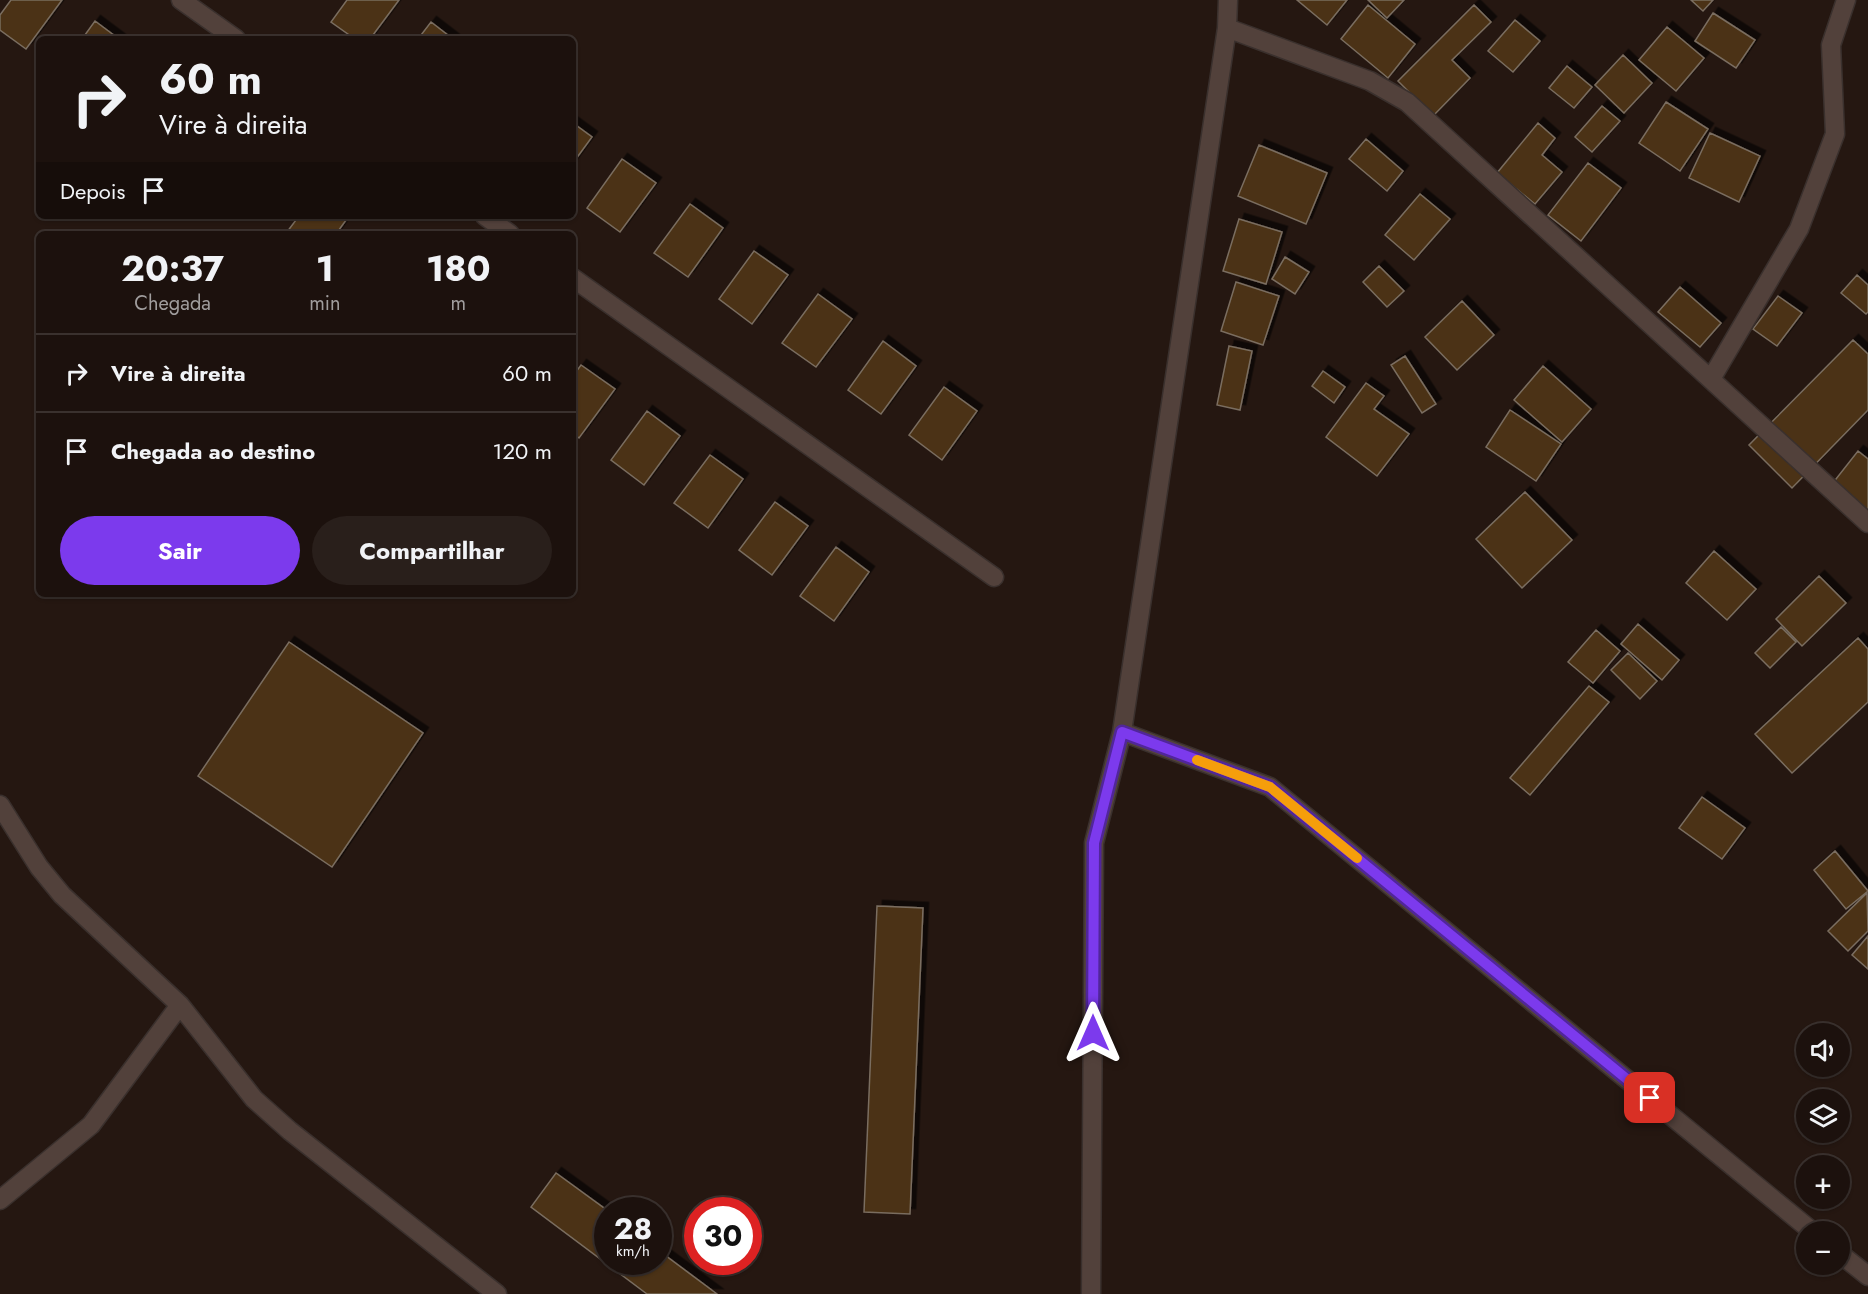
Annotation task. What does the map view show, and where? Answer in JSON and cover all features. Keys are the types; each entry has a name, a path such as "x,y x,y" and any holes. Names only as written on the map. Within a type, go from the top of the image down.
{"street":[{"path":"181,0 232,36"},
{"path":"1091,1294 1094,843 1122,732 1227,28 1228,0"},
{"path":"1711,379 1800,229 1835,134 1831,45 1846,0"},
{"path":"1227,28 1370,81 1407,102 1868,523"},
{"path":"489,219 506,231"},
{"path":"576,280 994,577"},
{"path":"1122,732 1270,787 1800,1221"},
{"path":"0,805 39,867 62,895 180,1005 254,1099 290,1131 497,1294"},
{"path":"0,1200 91,1125 180,1005"},
{"path":"1850,1262 1868,1276"}],"building":[{"path":"11,0 62,0 26,49 0,30 0,15"},
{"path":"347,0 399,0 372,36 351,36 331,22"},
{"path":"1297,0 1347,0 1327,25"},
{"path":"1368,0 1404,0 1387,18"},
{"path":"1691,0 1713,0 1703,11"},
{"path":"1368,5 1415,44 1388,78 1341,39"},
{"path":"1474,5 1491,22 1452,60 1470,78 1433,116 1398,81"},
{"path":"1713,13 1755,40 1736,68 1695,41"},
{"path":"1515,20 1540,41 1513,72 1488,51"},
{"path":"95,21 115,36 84,36"},
{"path":"431,22 449,36 420,36"},
{"path":"1667,27 1704,58 1676,91 1639,60"},
{"path":"1623,55 1652,83 1624,113 1595,85"},
{"path":"1567,66 1592,87 1574,108 1549,88"},
{"path":"1666,102 1708,129 1680,171 1639,143"},
{"path":"1602,106 1620,121 1592,152 1575,137"},
{"path":"1538,123 1555,138 1542,155 1562,172 1535,204 1497,173"},
{"path":"576,125 592,137 576,159"},
{"path":"1710,133 1760,156 1739,202 1689,178"},
{"path":"1366,139 1403,171 1387,191 1349,159"},
{"path":"1259,145 1327,173 1306,224 1238,196"},
{"path":"622,159 656,183 620,232 587,208"},
{"path":"1588,163 1621,188 1581,241 1548,215"},
{"path":"1420,194 1450,219 1414,260 1385,235"},
{"path":"690,204 723,228 688,277 654,253"},
{"path":"297,219 347,219 338,231 288,231"},
{"path":"1239,219 1282,232 1266,284 1223,271"},
{"path":"754,251 788,275 752,324 719,299"},
{"path":"1285,257 1309,272 1295,294 1272,279"},
{"path":"1379,266 1404,291 1387,307 1363,282"},
{"path":"1857,275 1868,285 1868,312 1866,314 1841,293"},
{"path":"1236,282 1279,296 1263,345 1221,331"},
{"path":"1680,287 1721,323 1700,347 1658,312"},
{"path":"818,294 852,319 816,367 782,343"},
{"path":"1778,296 1802,313 1777,346 1753,329"},
{"path":"1462,301 1494,335 1457,370 1425,337"},
{"path":"1853,340 1868,354 1868,410 1792,488 1749,445"},
{"path":"883,341 916,366 881,414 848,390"},
{"path":"1229,346 1252,351 1240,410 1217,405"},
{"path":"1405,356 1436,404 1422,413 1391,365"},
{"path":"581,365 615,389 579,438 576,436 576,372"},
{"path":"1543,366 1591,409 1562,442 1514,400"},
{"path":"1323,371 1345,387 1334,403 1312,386"},
{"path":"1366,383 1384,396 1374,409 1409,434 1377,476 1326,437"},
{"path":"944,387 977,411 942,460 909,435"},
{"path":"1510,410 1561,444 1536,481 1486,447"},
{"path":"647,411 680,436 644,485 611,460"},
{"path":"1858,451 1868,459 1868,513 1825,493"},
{"path":"710,455 743,479 708,528 674,503"},
{"path":"1525,492 1572,540 1522,588 1476,539"},
{"path":"775,502 808,526 772,575 739,550"},
{"path":"836,547 869,572 834,621 800,596"},
{"path":"1714,551 1756,589 1727,620 1686,583"},
{"path":"1819,576 1846,603 1802,646 1776,619"},
{"path":"1638,624 1679,660 1662,680 1621,644"},
{"path":"1781,627 1796,642 1770,668 1755,653"},
{"path":"1596,630 1620,651 1593,683 1568,662"},
{"path":"1858,638 1868,649 1868,702 1792,773 1755,734"},
{"path":"289,642 423,733 332,867 198,776"},
{"path":"1628,653 1657,681 1640,699 1611,670"},
{"path":"1589,686 1609,702 1530,795 1510,778"},
{"path":"1702,797 1745,828 1722,859 1679,828"},
{"path":"1835,851 1868,891 1846,909 1814,870"},
{"path":"1867,893 1868,931 1848,951 1828,931"},
{"path":"877,906 923,908 910,1214 864,1212"},
{"path":"1868,936 1868,969 1852,955"},
{"path":"556,1173 594,1201 594,1254 531,1207"},
{"path":"672,1260 684,1269 684,1275 692,1275 717,1294 647,1294 622,1275 672,1275"}],"slow traffic":[{"path":"1197,760 1270,787 1357,858"}],"route":[{"path":"1093,1033 1094,843 1122,732 1270,787 1650,1098"}]}
